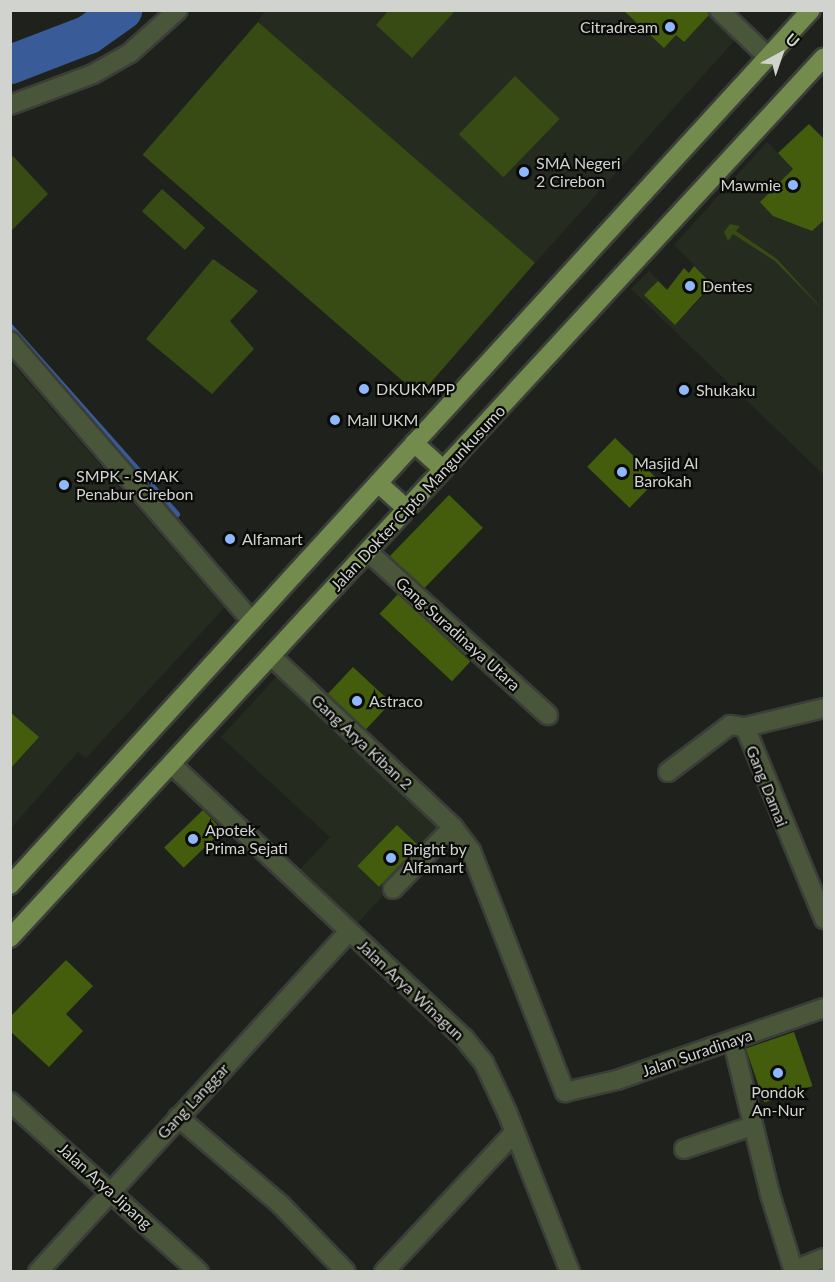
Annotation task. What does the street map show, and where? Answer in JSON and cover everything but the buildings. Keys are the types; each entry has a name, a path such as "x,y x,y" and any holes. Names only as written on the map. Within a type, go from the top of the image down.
{"main road":[{"path":"10,885 811,10"},
{"name":"Jalan Dokter Cipto Mangunkusumo","path":"10,938 825,57"},
{"path":"414,443 443,469"},
{"path":"378,483 407,510"}],"street":[{"path":"10,105 93,74 130,53 178,10"},
{"path":"719,10 768,57"},
{"path":"10,341 252,621"},
{"name":"Gang Suradinaya Utara","path":"368,552 548,716"},
{"name":"Gang Arya Kiban 2","path":"271,656 453,827 471,850 567,1091"},
{"name":"Gang Damai","path":"825,708 745,727 825,919"},
{"path":"668,772 730,725 745,727"},
{"name":"Jalan Arya Winagun","path":"171,764 464,1038 484,1063 570,1272"},
{"path":"393,889 453,827"},
{"name":"Gang Langgar","path":"38,1272 111,1189 349,932"},
{"name":"Jalan Suradinaya","path":"567,1091 734,1042 825,1008"},
{"path":"734,1042 752,1126 794,1271 825,1258"},
{"name":"Jalan Arya Jipang","path":"10,1102 111,1189 199,1272"},
{"path":"178,1117 281,1205 346,1272"},
{"path":"684,1149 752,1126"},
{"path":"384,1272 514,1133"}],"shaded area":[{"name":"SMA Negeri 2 Cirebon","path":"265,10 714,10 740,34 535,263 258,22"},
{"path":"767,142 824,201 824,475 631,289 649,271 689,311 713,284 674,245"},
{"name":"SMPK - SMAK Penabur Cirebon","path":"11,362 224,608 86,758 78,752 11,828"},
{"path":"281,672 447,826 355,926 297,873 330,837 221,737"}],"green space":[{"path":"389,10 455,11 412,58 376,25"},
{"path":"258,22 535,263 420,396 143,155"},
{"path":"515,76 560,119 503,177 459,134"},
{"path":"13,156 48,194 11,231 10,157"},
{"path":"162,189 205,228 185,250 142,211"},
{"path":"730,224 740,226 736,231 777,259 824,311 775,261 733,234 728,241 724,232"},
{"path":"213,259 258,291 230,321 254,349 212,394 146,339"}],"waterway":[{"path":"10,64 88,34 122,10"},
{"path":"10,327 176,514"}],"place":[{"name":"Citradream","path":"670,27"},
{"name":"SMA Negeri 2 Cirebon","path":"524,172"},
{"name":"Mawmie","path":"793,185"},
{"name":"Dentes","path":"690,286"},
{"name":"DKUKMPP","path":"364,389"},
{"name":"Shukaku","path":"684,390"},
{"name":"Mall UKM","path":"335,420"},
{"name":"Masjid Al Barokah","path":"622,472"},
{"name":"SMPK - SMAK Penabur Cirebon","path":"64,485"},
{"name":"Alfamart","path":"230,539"},
{"name":"Astraco","path":"357,701"},
{"name":"Apotek Prima Sejati","path":"193,839"},
{"name":"Bright by Alfamart","path":"391,858"},
{"name":"Pondok An-Nur","path":"778,1073"}]}
